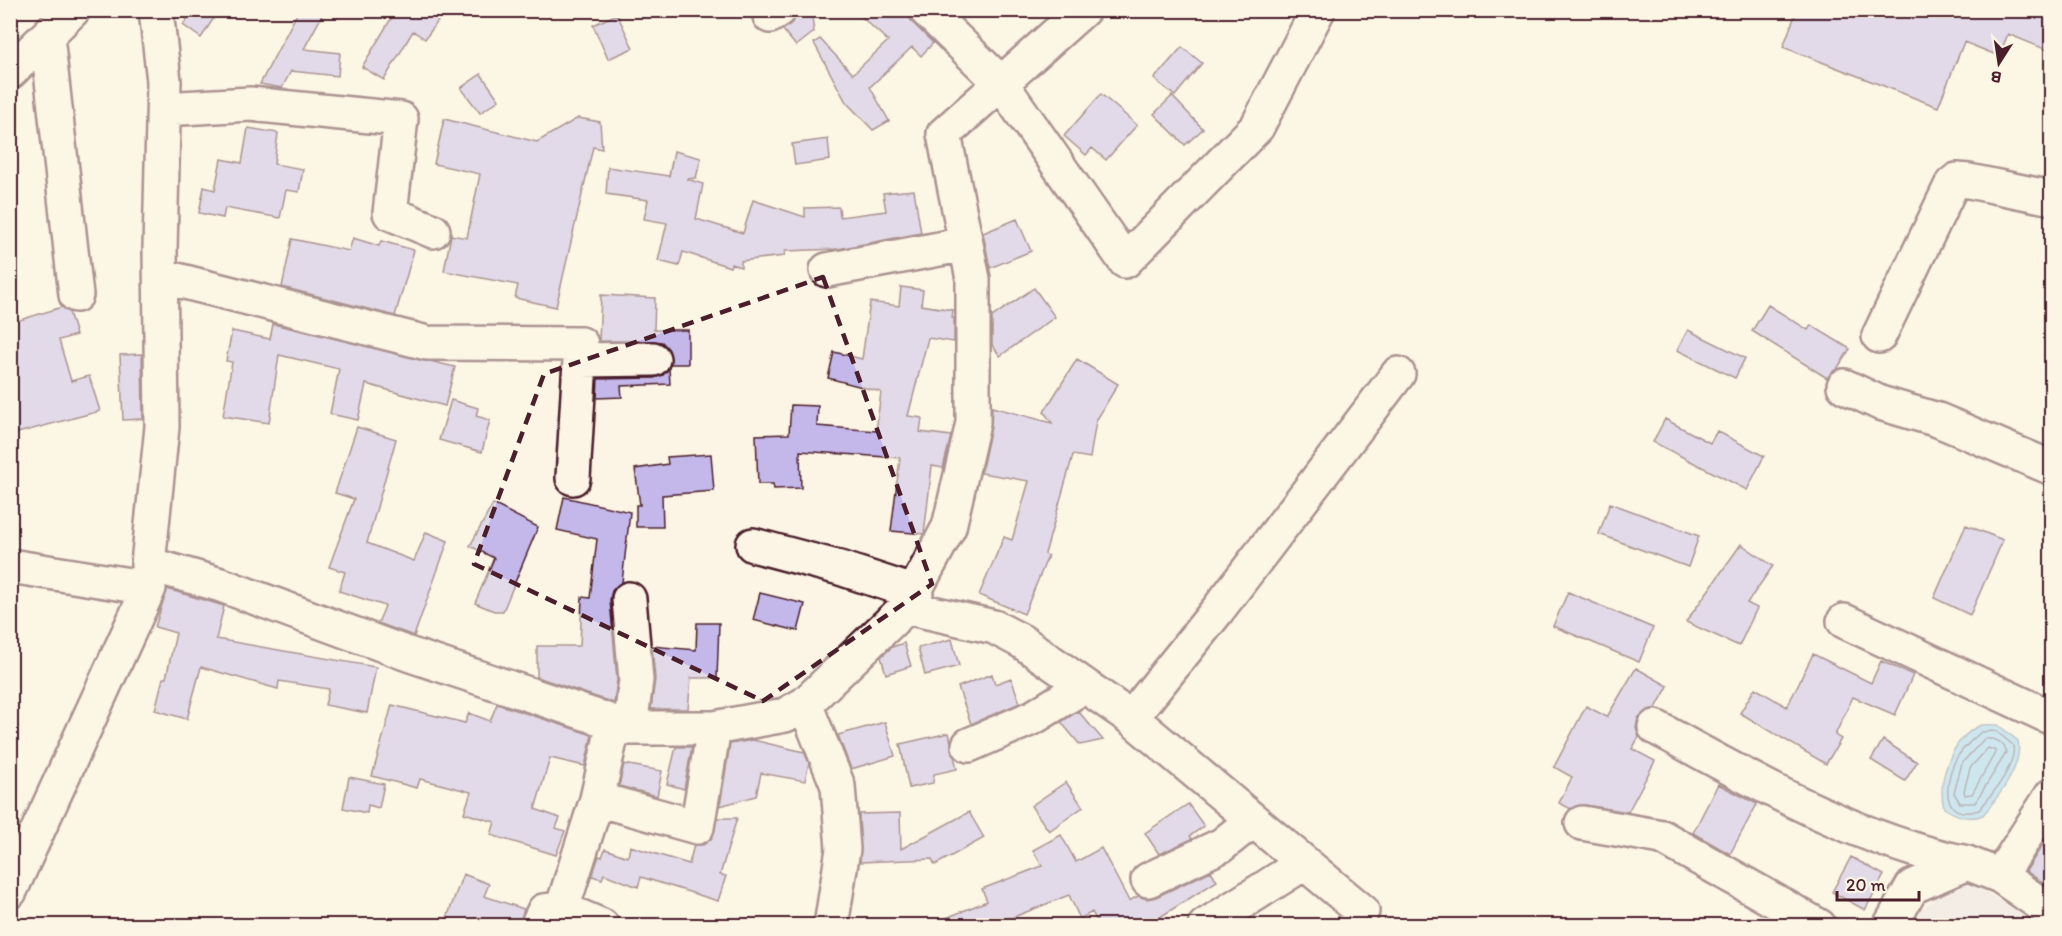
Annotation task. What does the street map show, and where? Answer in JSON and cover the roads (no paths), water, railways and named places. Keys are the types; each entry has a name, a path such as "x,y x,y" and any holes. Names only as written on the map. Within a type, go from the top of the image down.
{"street":[{"path":"10,72 73,10"},
{"path":"10,891 148,576 162,427 161,276 164,81 156,10"},
{"path":"926,10 1001,83 1125,261 1257,127 1318,10"},
{"path":"10,566 148,576 221,585 408,654 622,726 714,728 785,715 805,704 911,600 949,527 973,423 973,279 944,134 1083,10"},
{"path":"47,36 76,295"},
{"path":"164,109 250,104 401,119 390,213 433,231"},
{"path":"1879,336 1952,184 1957,180 2052,198"},
{"path":"827,270 966,244"},
{"path":"161,276 427,343 581,344 582,360 573,478"},
{"path":"582,360 653,359"},
{"path":"1131,718 1217,611 1398,374"},
{"path":"1844,386 1880,403 1938,420 2052,468"},
{"path":"753,545 840,568 911,600 994,627 1021,641 1131,718 1362,912 1354,926"},
{"path":"602,926 549,917 597,799 636,680 629,599"},
{"path":"1844,621 2052,718"},
{"path":"969,745 1034,717 1084,686"},
{"path":"805,704 838,786 843,849 831,926"},
{"path":"1655,727 1756,783 1800,803 1922,854 1967,863 2000,876 2052,912"},
{"path":"597,799 696,827 714,728"},
{"path":"2000,876 2052,795"},
{"path":"1149,880 1222,845 1253,820"},
{"path":"1582,823 1662,837 1819,926"},
{"path":"1205,926 1304,863"},
{"path":"1890,926 1912,888 1967,863"}],"water":[{"path":"1998,725 2018,741 2019,751 2013,770 1996,799 1983,815 1978,817 1968,818 1944,808 1942,797 1948,762 1961,740 1979,726"}]}
